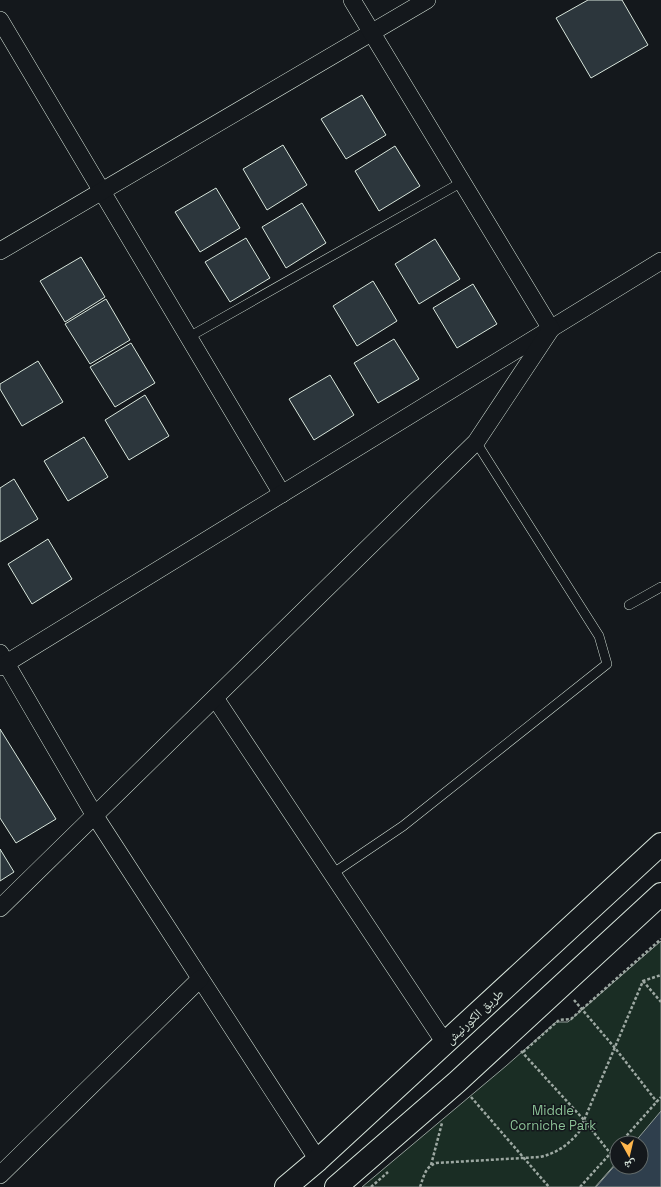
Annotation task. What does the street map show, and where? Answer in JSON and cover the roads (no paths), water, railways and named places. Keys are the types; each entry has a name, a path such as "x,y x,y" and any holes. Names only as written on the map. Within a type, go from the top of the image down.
{"main road":[{"name":"طريق الكورنيش","path":"286,1187 318,1160 661,844"},
{"path":"336,1187 457,1082 661,894"}],"street":[{"path":"352,0 551,329"},
{"path":"0,252 427,0"},
{"path":"0,20 282,494"},
{"path":"318,1160 95,816 2,661 282,494 661,262"},
{"path":"0,908 476,442 551,329"},
{"path":"215,698 445,1043"},
{"path":"0,1175 200,979"}],"lane":[{"path":"189,337 462,182"},
{"path":"332,874 403,826 607,664 599,636 476,442"},
{"path":"629,605 661,588"}],"water":[{"path":"661,1111 661,1187 596,1187 609,1172 609,1175 649,1175 649,1135 641,1135"}],"park label":[{"name":"Middle Corniche Park","path":"553,1118"}]}
